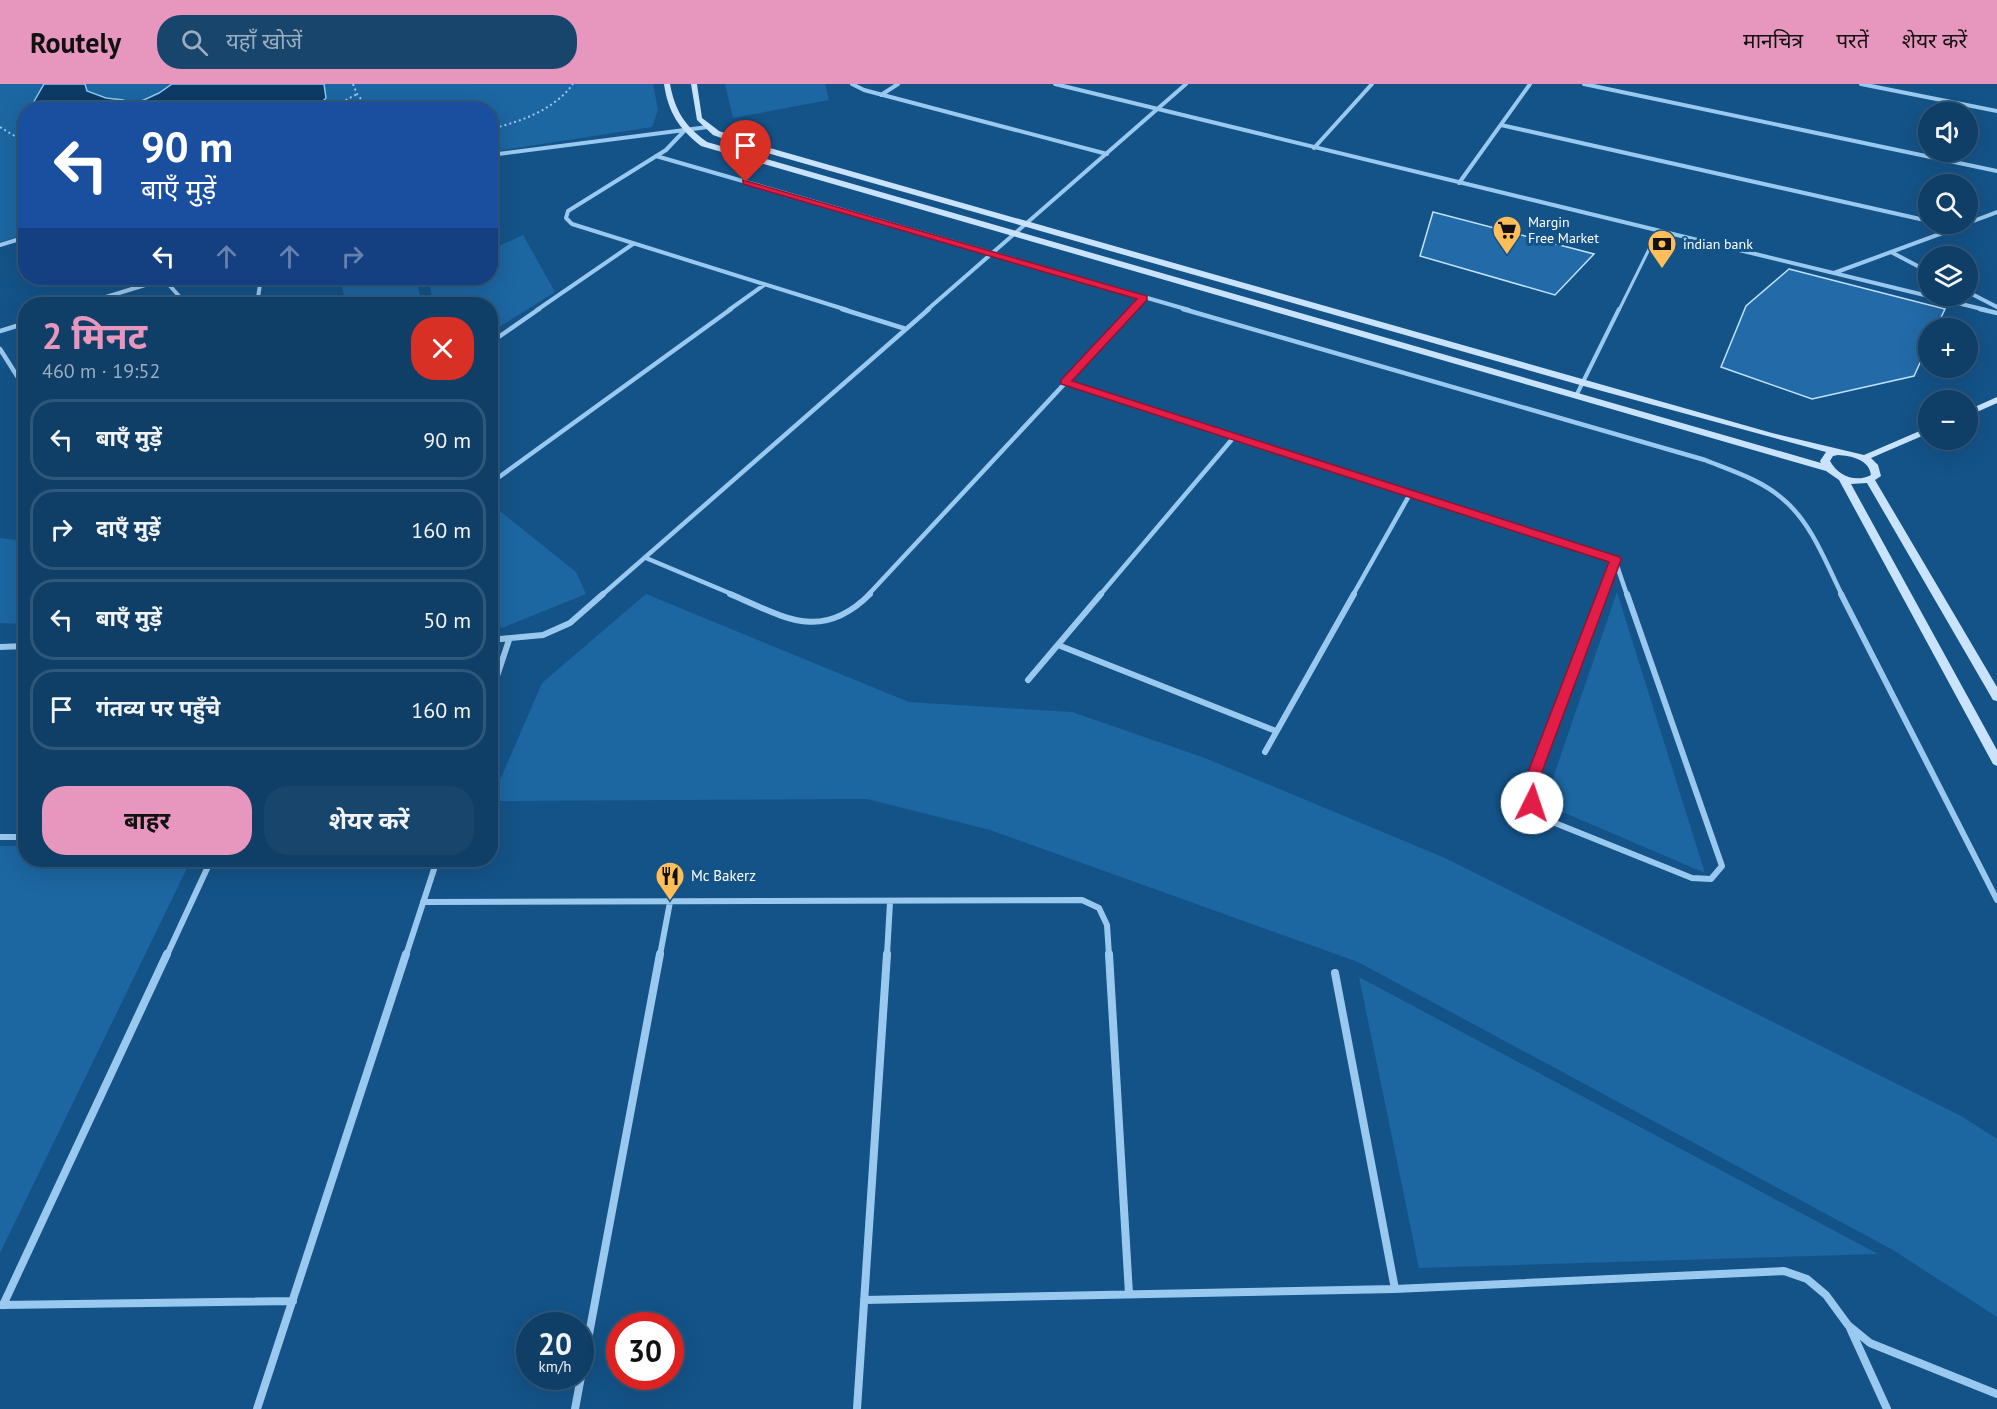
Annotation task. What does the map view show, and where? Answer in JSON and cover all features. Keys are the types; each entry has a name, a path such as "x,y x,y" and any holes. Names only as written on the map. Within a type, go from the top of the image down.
{"street":[{"path":"667,84 669,103 680,124 704,144 1013,235 1828,468 1843,478 1853,481 1870,480 1876,476 1873,465 1864,458 1768,435 749,145 716,133 699,119 694,84"},
{"path":"852,84 881,95 1107,154"},
{"path":"881,95 898,84"},
{"path":"1055,84 1997,313"},
{"path":"498,640 543,635 570,623 1186,84"},
{"path":"1314,148 1372,84"},
{"path":"1459,183 1530,84"},
{"path":"1584,84 1997,171"},
{"path":"1861,84 1997,111"},
{"path":"1901,92 1903,84"},
{"path":"1501,125 1918,219"},
{"path":"498,153 708,127"},
{"path":"685,130 656,156 568,211 566,218 572,224 633,244 906,329"},
{"path":"656,156 1705,460 1750,478 1784,501 1809,530 1997,900"},
{"path":"1978,219 1997,212"},
{"path":"1834,273 1939,234"},
{"path":"0,245 18,239"},
{"path":"498,337 633,244"},
{"path":"1891,252 1918,266"},
{"path":"1161,277 1172,265"},
{"path":"105,297 143,285"},
{"path":"171,285 180,297"},
{"path":"498,478 764,285"},
{"path":"1978,297 1997,306"},
{"path":"646,558 794,621 817,624 839,619 855,608 887,576 1144,298"},
{"path":"0,331 18,325"},
{"path":"0,349 18,377"},
{"path":"1065,382 1615,560"},
{"path":"1978,409 1997,400"},
{"path":"1864,458 1918,435"},
{"path":"1028,680 1234,437"},
{"path":"1828,468 1826,458 1838,452"},
{"path":"1843,478 1997,761"},
{"path":"1870,480 1997,696"},
{"path":"1265,752 1410,494"},
{"path":"1615,560 1722,866 1711,879 1692,878 1545,819 1532,803 1529,788 1615,560"},
{"path":"498,673 509,640"},
{"path":"1058,645 1276,731"},
{"path":"0,647 18,646"},
{"path":"0,837 18,837"},
{"path":"208,867 1,1305 293,1301"},
{"path":"257,1409 435,867"},
{"path":"423,902 1082,900 1099,908 1107,925 1129,1294"},
{"path":"574,1409 670,902"},
{"path":"857,1409 890,902"},
{"path":"1335,973 1395,1289"},
{"path":"864,1300 1395,1289 1784,1271 1807,1278 1826,1295 1848,1324 1870,1343 1997,1394"},
{"path":"1848,1324 1887,1409"}],"lane":[{"path":"1576,396 1658,231"}],"path":[{"path":"353,84 364,102"},
{"path":"498,127 524,119 554,103 573,84"},
{"path":"342,102 357,94"},
{"path":"0,127 18,138"}],"shaded area":[{"path":"0,84 653,84 658,110 652,127 498,151 498,102 18,102 18,237 0,242"},
{"path":"44,84 85,84 87,91 106,98 123,100 122,102 34,102"},
{"path":"172,84 324,84 326,98 322,102 139,102"},
{"path":"725,84 825,84 829,100 733,118"},
{"path":"523,235 555,292 498,328 498,297 432,297 430,285 498,285 498,247"},
{"path":"342,285 418,285 420,297 344,297"},
{"path":"498,510 576,572 586,594 502,628 498,625"},
{"path":"0,538 18,540 18,624 0,623"},
{"path":"1617,592 1705,873 1544,804"},
{"path":"646,594 909,702 1072,712 1205,758 1445,858 1963,1117 1997,1139 1997,1317 1893,1250 1358,962 990,830 867,799 498,801 498,785 542,683"},
{"path":"0,846 18,846 18,867 188,867 0,1253"},
{"path":"1359,977 1878,1254 1419,1268"}],"building":[{"name":"Margin Free Market","path":"1433,212 1594,254 1555,295 1420,256"},
{"path":"1789,269 1918,302 1918,306 1945,309 1941,318 1918,318 1918,367 1914,376 1812,399 1721,367 1746,306"}],"place":[{"name":"Margin Free Market","path":"1507,256"},
{"name":"indian bank","path":"1662,270"},
{"name":"Mc Bakerz","path":"670,902"}],"route":[{"path":"746,182 1144,298 1065,382 1615,560 1529,788 1532,803"}]}
